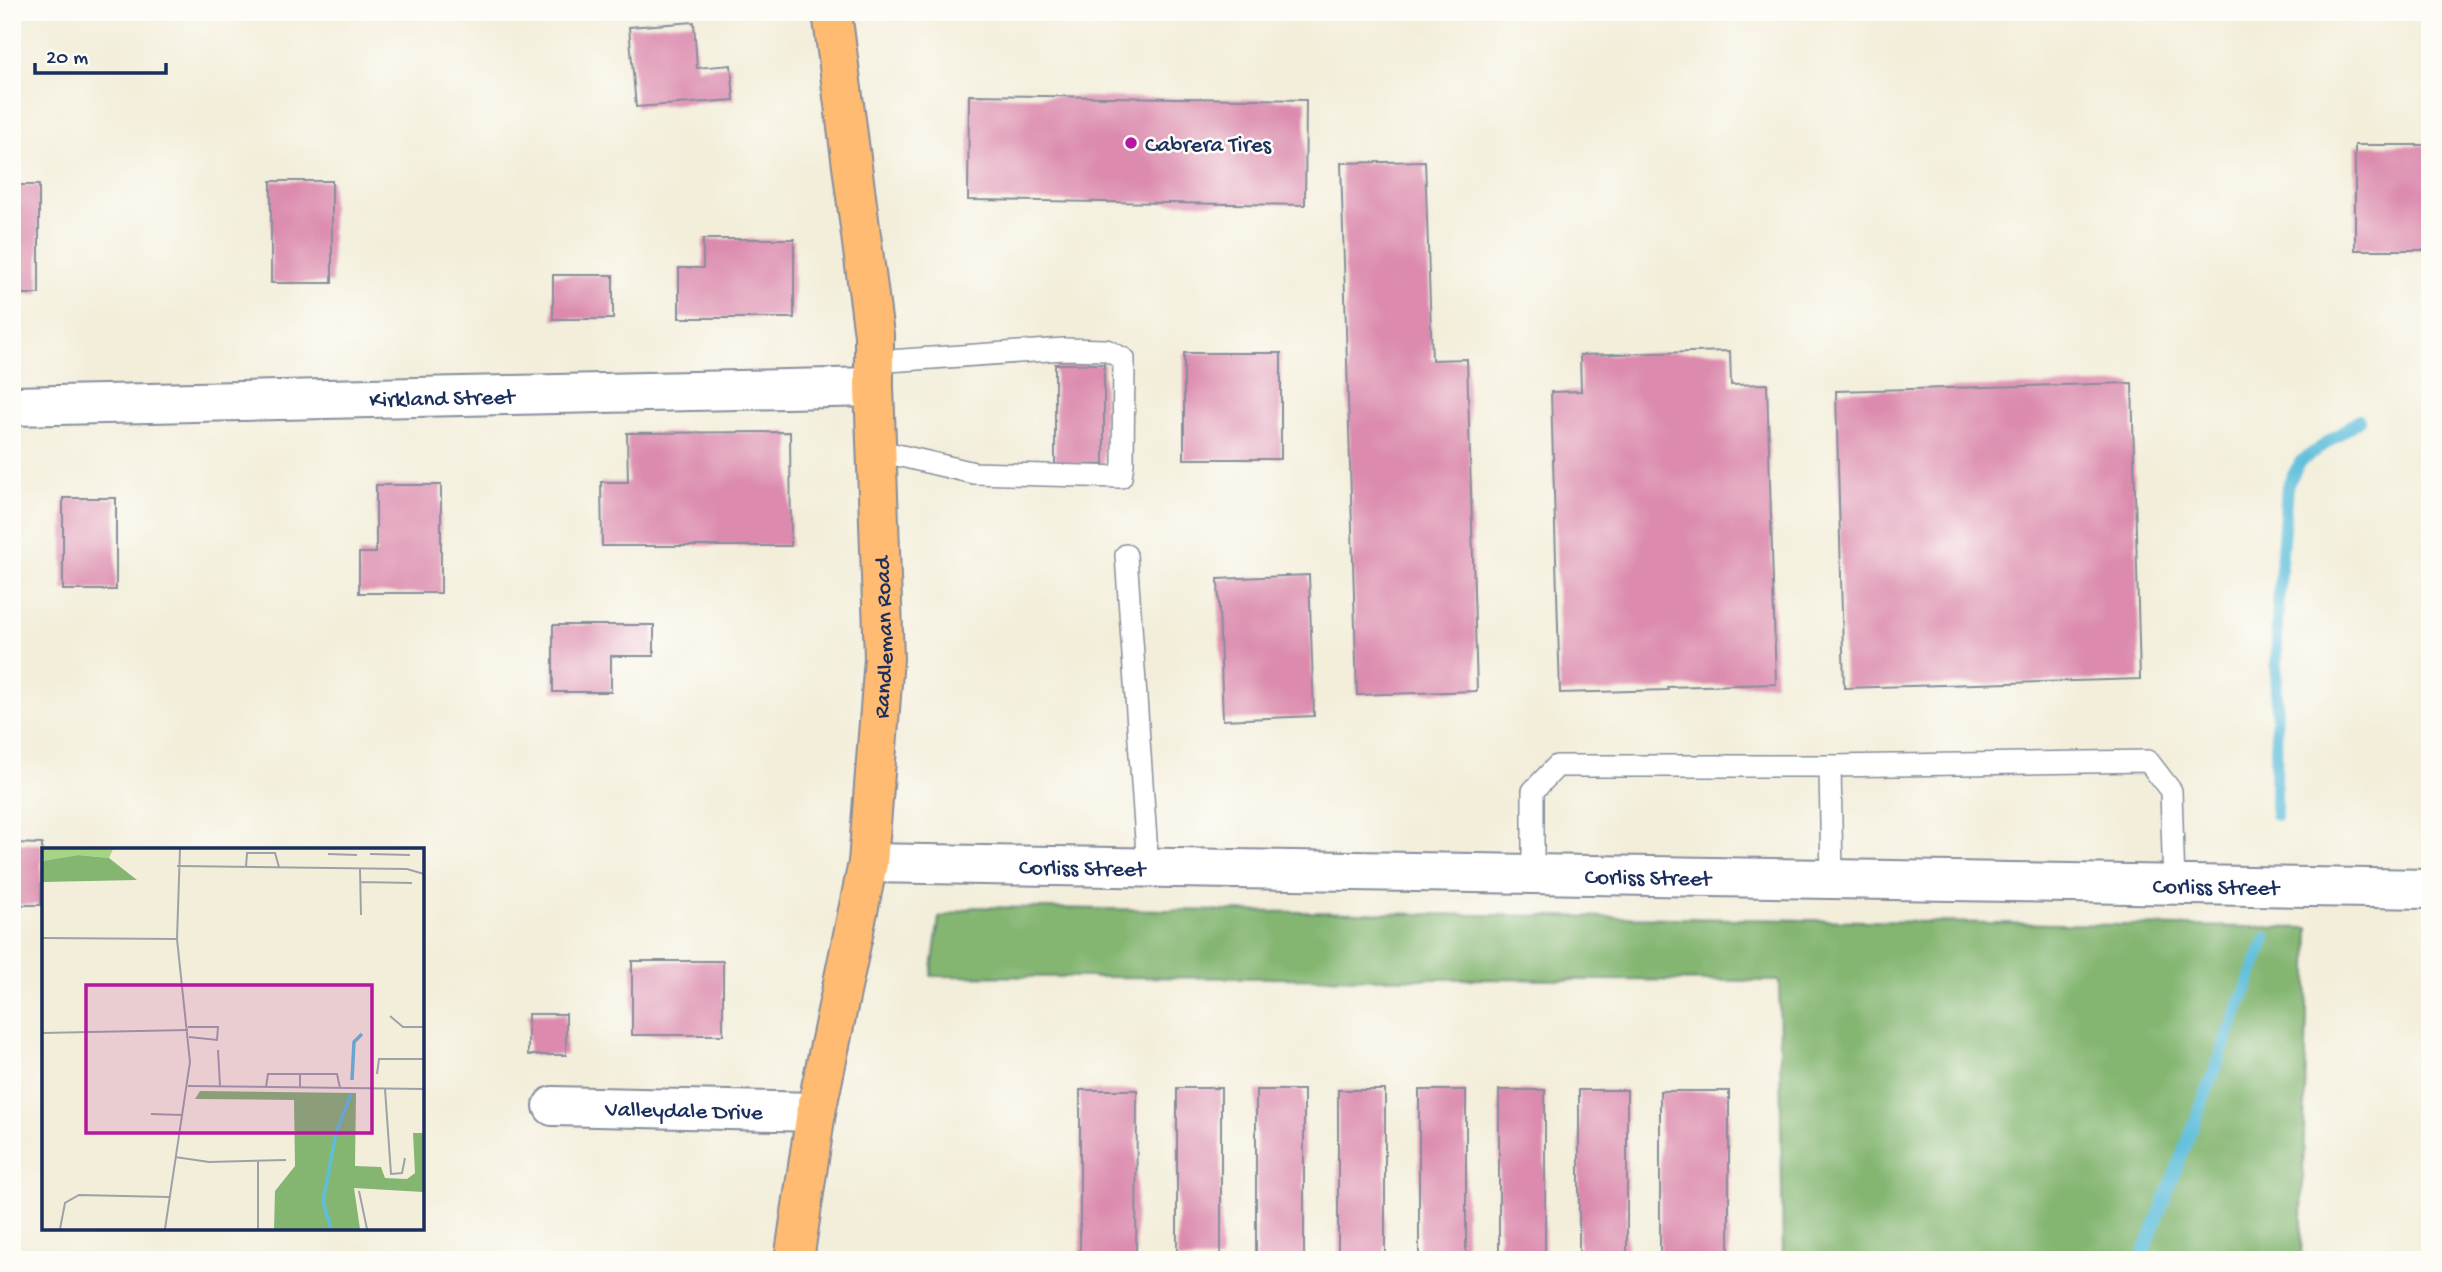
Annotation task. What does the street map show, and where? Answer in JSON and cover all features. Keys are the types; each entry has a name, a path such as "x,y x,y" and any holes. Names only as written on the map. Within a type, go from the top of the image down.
{"main road":[{"name":"Randleman Road","path":"794,1260 816,1112 868,863 884,658 874,335 832,12"}],"street":[{"name":"Kirkland Street","path":"12,406 874,375"},
{"name":"Corliss Street","path":"868,863 2430,889"},
{"name":"Valleydale Drive","path":"553,1106 816,1112"}],"lane":[{"path":"874,375 1064,349 1106,350 1124,359 1121,477 974,473 876,450"},
{"path":"1126,555 1148,868"},
{"path":"1533,874 1533,791 1557,765 2148,761 2171,791 2174,885"},
{"path":"1830,765 1832,879"}],"green space":[{"path":"974,907 2309,928 2301,1260 1783,1260 1779,981 931,976 939,918"}],"building":[{"path":"694,22 697,68 731,65 734,100 636,107 629,27"},
{"path":"969,95 1306,100 1305,205 968,200"},
{"path":"2355,145 2430,145 2430,250 2355,250"},
{"path":"1425,161 1432,360 1467,359 1477,691 1357,695 1341,163"},
{"path":"271,181 332,181 332,283 271,283"},
{"path":"12,185 39,185 39,294 12,294"},
{"path":"703,239 794,239 794,318 679,318 679,268 703,268"},
{"path":"553,275 613,275 613,319 553,319"},
{"path":"1730,351 1731,385 1767,384 1776,684 1560,693 1551,392 1581,391 1580,355"},
{"path":"1184,353 1281,353 1281,459 1184,459"},
{"path":"1055,364 1104,364 1104,465 1055,465"},
{"path":"2132,383 2140,679 1844,688 1836,391"},
{"path":"790,432 791,546 602,546 601,482 628,482 627,433"},
{"path":"376,485 441,485 441,593 359,593 359,553 376,553"},
{"path":"63,498 116,498 116,590 63,590"},
{"path":"1309,575 1314,716 1223,720 1218,579"},
{"path":"553,625 654,625 654,656 611,656 611,692 553,692"},
{"path":"12,843 42,844 41,905 12,905"},
{"path":"632,961 723,961 723,1035 632,1035"},
{"path":"528,1014 566,1014 566,1055 528,1055"},
{"path":"1177,1088 1221,1088 1221,1260 1177,1260"},
{"path":"1080,1090 1137,1090 1136,1260 1080,1260"},
{"path":"1256,1090 1304,1090 1304,1260 1256,1260"},
{"path":"1338,1090 1385,1090 1385,1260 1338,1260"},
{"path":"1419,1090 1466,1090 1466,1260 1419,1260"},
{"path":"1499,1090 1545,1090 1545,1260 1499,1260"},
{"path":"1579,1090 1627,1090 1627,1260 1579,1260"},
{"path":"1660,1091 1729,1091 1729,1260 1660,1260"}],"waterway":[{"path":"2276,815 2277,620 2287,486 2300,462 2359,420"},
{"path":"2141,1260 2266,938"}],"place":[{"name":"Cabrera Tires","path":"1131,143"}]}
